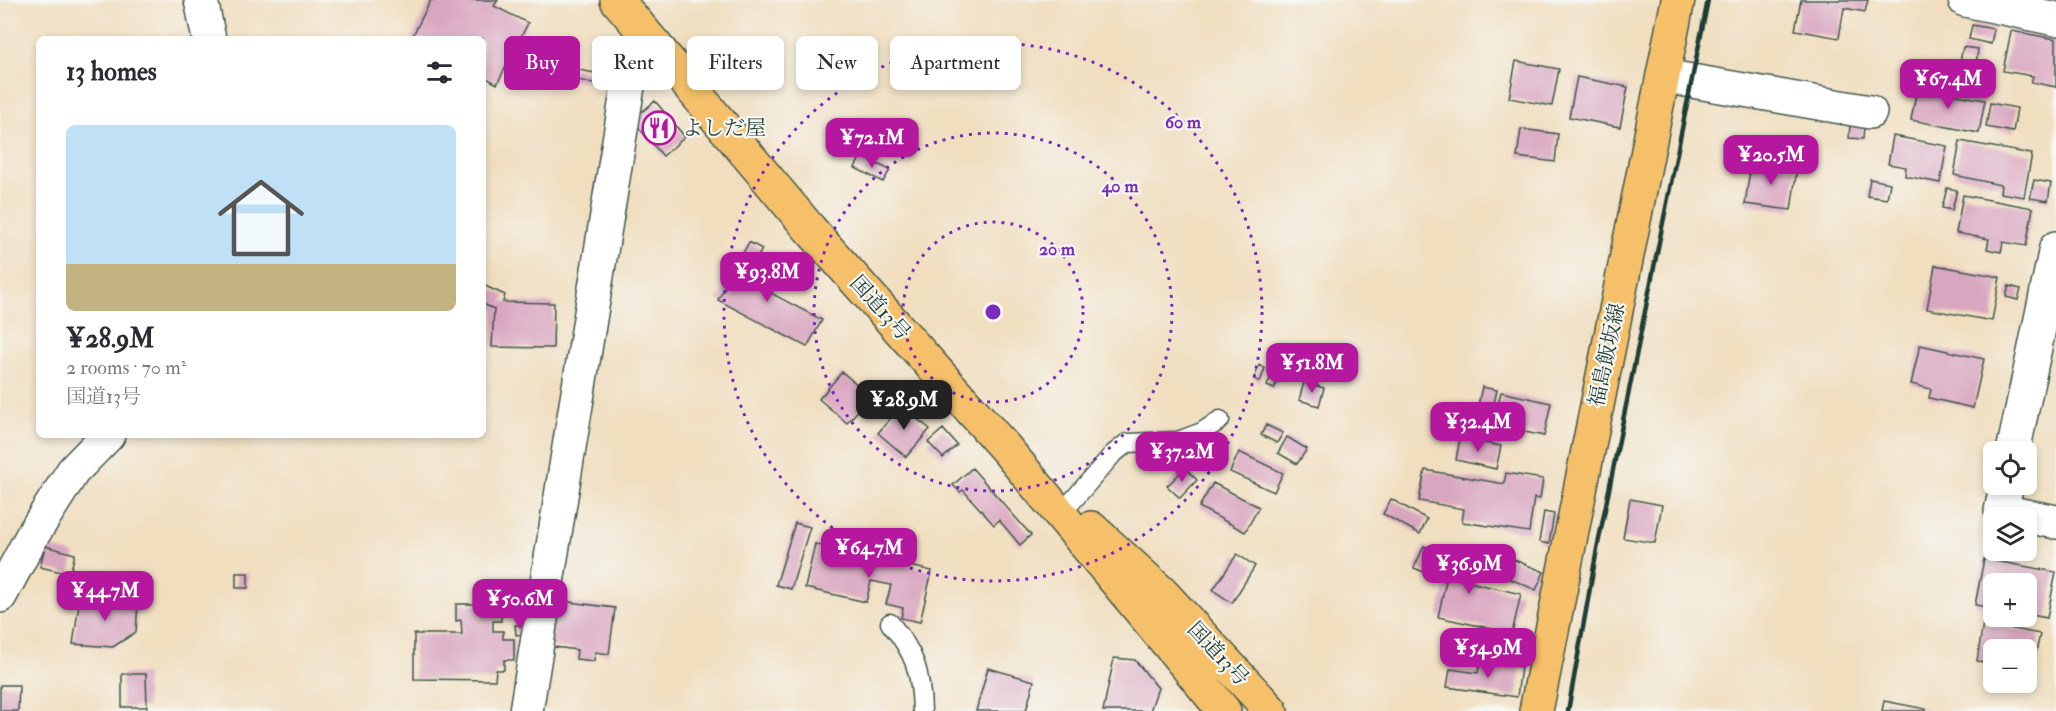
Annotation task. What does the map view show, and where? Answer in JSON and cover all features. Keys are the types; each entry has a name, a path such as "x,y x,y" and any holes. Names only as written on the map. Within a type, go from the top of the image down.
{"main road":[{"name":"国道13号","path":"617,0 647,36"},
{"name":"福島飯坂線","path":"1536,711 1678,0"},
{"name":"国道13号","path":"675,69 808,228 1006,449 1224,711"},
{"name":"国道13号","path":"1006,449 1162,593 1271,711"},
{"path":"1162,593 1287,711"}],"street":[{"path":"201,0 208,36"},
{"path":"1965,0 2056,19"},
{"path":"1663,76 1870,112"},
{"path":"526,711 627,90"},
{"path":"2015,441 2056,248"},
{"path":"0,596 32,536 74,471 105,438"},
{"path":"2005,495 2001,511 2056,522"}],"lane":[{"path":"1068,506 1112,455 1127,443 1178,441 1202,432 1220,420"},
{"path":"890,623 906,642 918,667 922,711"}],"building":[{"path":"431,0 498,0 494,6 528,23 521,36 504,36 504,70 497,84 486,78 486,36 413,36"},
{"path":"1801,0 1868,0 1865,12 1844,8 1839,38 1795,30"},
{"path":"1972,25 1994,29 1991,44 1969,39"},
{"path":"2011,31 2056,39 2056,87 2031,82 2033,76 2003,71"},
{"path":"1963,47 1978,49 1976,65 1960,62"},
{"path":"1516,61 1559,69 1552,106 1509,98"},
{"path":"580,70 592,72 592,83 580,81"},
{"path":"1577,77 1628,87 1620,127 1569,117"},
{"path":"1917,88 1985,100 1979,133 1911,120"},
{"path":"655,101 685,137 663,156 632,120"},
{"path":"1990,103 2017,108 2013,132 1986,127"},
{"path":"1850,125 1864,127 1863,139 1849,138"},
{"path":"1521,129 1558,134 1555,162 1517,157"},
{"path":"1893,136 1947,146 1940,183 1905,176 1906,167 1888,164"},
{"path":"1960,141 2032,154 2024,197 2000,193 2001,185 1954,175"},
{"path":"861,156 890,170 883,182 855,168"},
{"path":"1751,163 1797,168 1791,210 1745,204"},
{"path":"1870,179 1890,183 1887,199 1867,196"},
{"path":"2034,180 2051,183 2048,201 2030,198"},
{"path":"1947,188 1957,190 1952,210 1942,208"},
{"path":"1963,195 2033,208 2026,246 2003,242 2001,252 1987,249 1989,239 1956,233"},
{"path":"749,242 762,249 746,280 822,320 807,347 718,300"},
{"path":"1935,265 2000,277 1992,321 1927,309"},
{"path":"486,286 505,295 503,302 554,303 553,348 492,347 494,309 486,305"},
{"path":"2009,286 2021,289 2018,300 2006,297"},
{"path":"1920,345 1984,359 1973,408 1929,398 1931,389 1911,384"},
{"path":"1259,365 1265,368 1260,382 1254,379"},
{"path":"842,372 871,396 847,423 819,399"},
{"path":"1272,373 1279,377 1274,389 1267,386"},
{"path":"1304,382 1324,388 1319,406 1299,400"},
{"path":"1482,387 1497,390 1491,418 1476,415"},
{"path":"1501,392 1551,403 1544,436 1493,425"},
{"path":"901,406 930,429 906,457 878,433"},
{"path":"1266,425 1283,433 1277,443 1261,435"},
{"path":"943,429 957,445 943,458 928,442"},
{"path":"1287,437 1307,449 1297,464 1278,453"},
{"path":"1460,438 1501,446 1496,469 1456,460"},
{"path":"1239,452 1283,473 1274,492 1230,472"},
{"path":"972,468 1031,535 1020,545 999,520 994,525 963,490 960,492 953,485"},
{"path":"1185,468 1197,480 1180,498 1167,486"},
{"path":"1425,470 1504,484 1506,473 1543,479 1540,499 1534,498 1529,532 1462,522 1464,509 1419,501"},
{"path":"1213,483 1259,507 1245,532 1199,507"},
{"path":"1391,499 1427,519 1420,534 1383,514"},
{"path":"1630,499 1662,505 1655,543 1623,538"},
{"path":"1544,512 1554,514 1549,544 1539,542"},
{"path":"795,523 810,527 791,589 776,585"},
{"path":"815,544 932,571 920,622 901,618 903,608 886,604 891,585 871,581 866,602 805,588"},
{"path":"45,546 75,554 70,574 40,567"},
{"path":"1424,546 1467,564 1460,580 1521,594 1512,633 1438,617 1446,581 1414,568"},
{"path":"1498,553 1544,572 1536,590 1490,570"},
{"path":"1237,554 1255,566 1232,603 1213,590"},
{"path":"1984,561 2056,572 2047,618 2037,616 2037,573 1983,573 1983,606 1975,605"},
{"path":"236,573 248,573 248,588 236,588"},
{"path":"80,597 138,602 136,632 113,647 73,644"},
{"path":"553,600 615,608 609,654 595,652 594,661 576,659 577,650 547,646"},
{"path":"456,604 501,604 501,621 493,621 493,631 503,631 503,639 514,639 514,660 504,660 504,670 496,670 495,680 414,679 414,634 462,634 461,620 456,621"},
{"path":"1983,623 1983,627 2004,627 2040,634 2037,648 2037,639 1983,639 1983,662 1977,661"},
{"path":"525,624 526,634 516,635 515,625"},
{"path":"1114,658 1135,660 1158,688 1150,711 1103,711"},
{"path":"1480,661 1521,667 1517,697 1447,687 1450,669 1478,673"},
{"path":"988,668 1034,681 1026,711 976,711"},
{"path":"122,674 146,674 147,707 122,707"},
{"path":"0,685 19,685 18,711 0,711"},
{"path":"1884,701 1926,709 1926,711 1882,711"}],"railway":[{"path":"1568,711 1597,549 1708,0"}],"place":[{"name":"よしだ屋","path":"659,128"}]}
